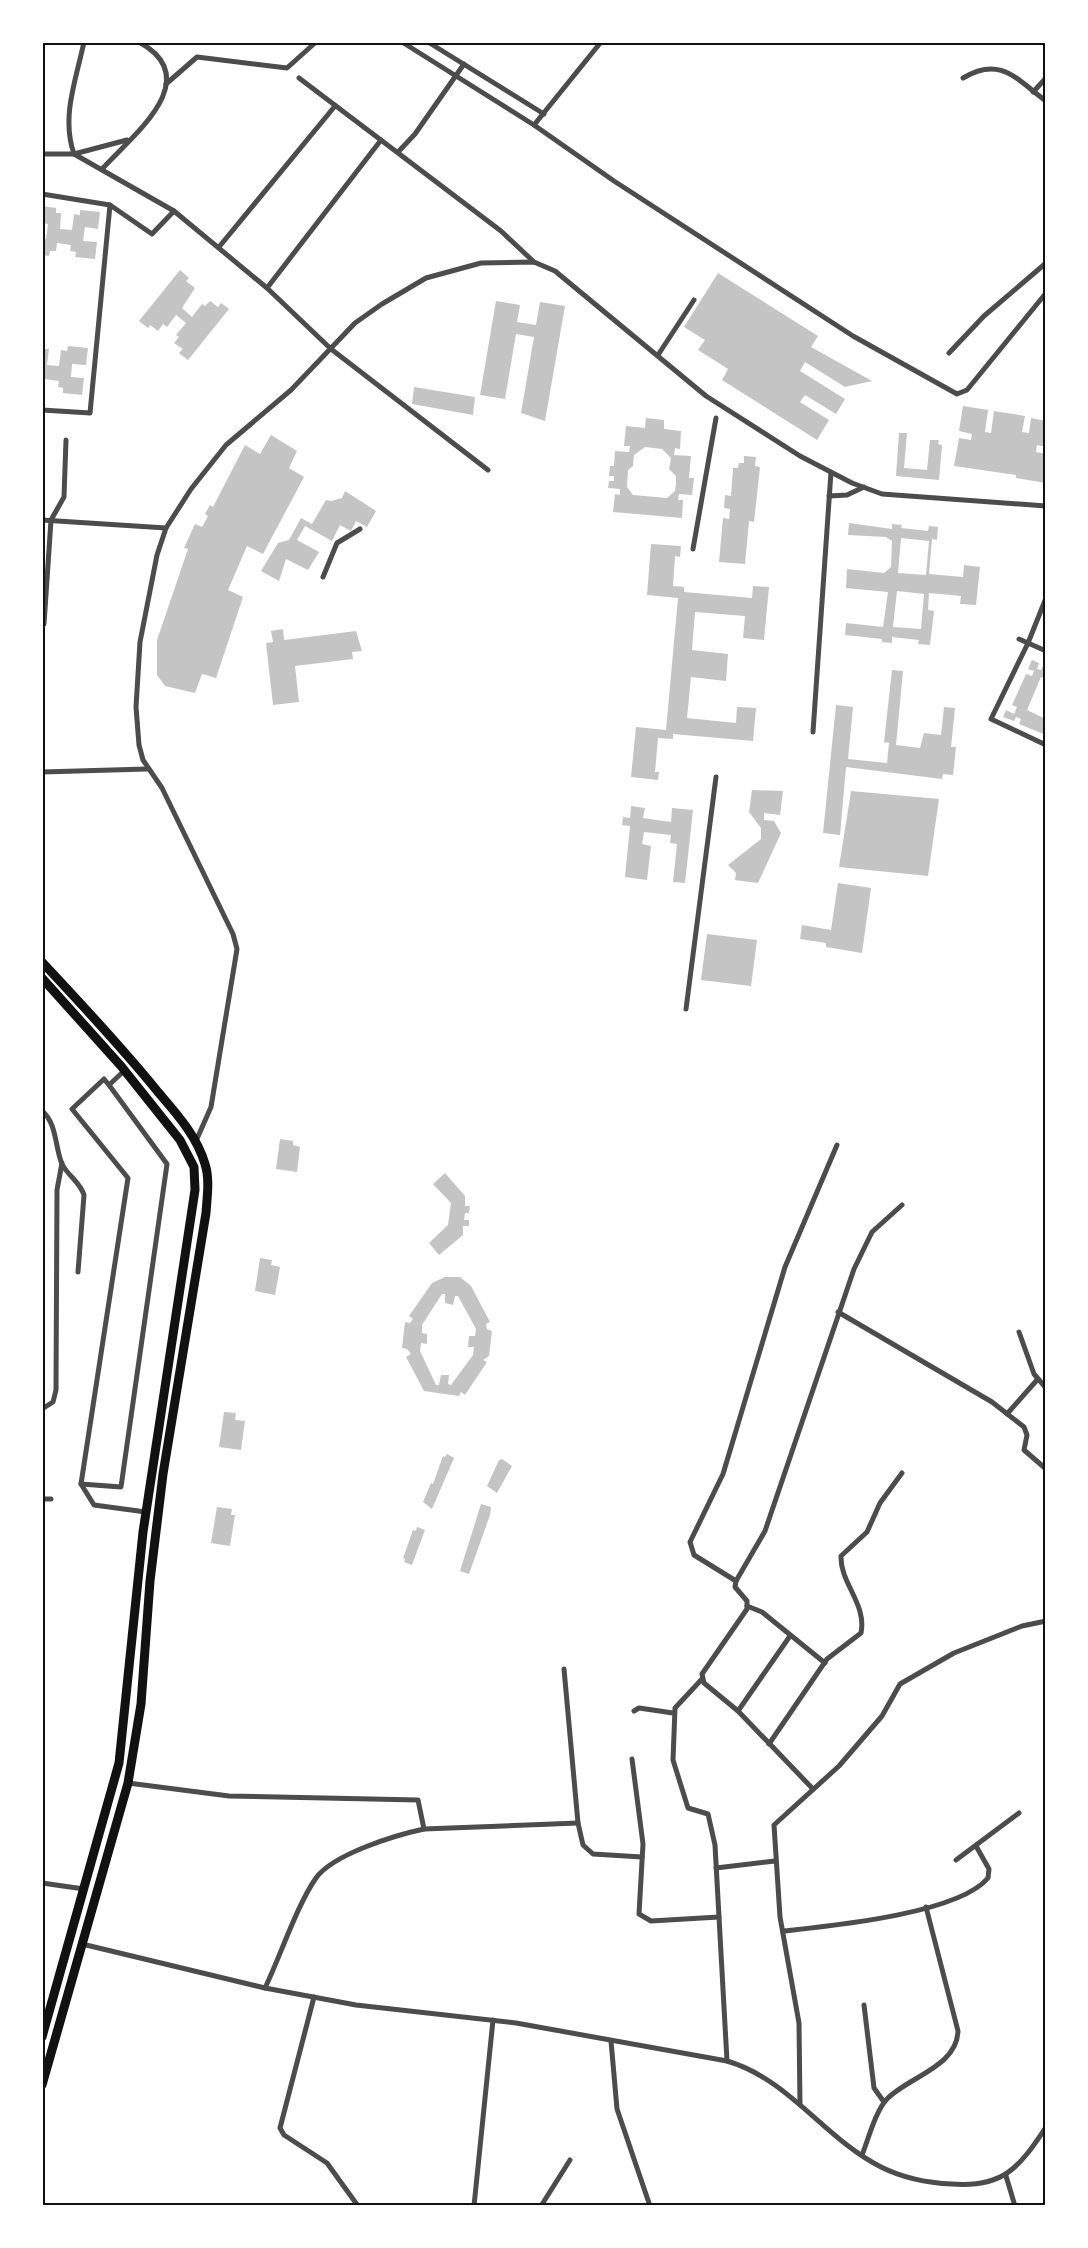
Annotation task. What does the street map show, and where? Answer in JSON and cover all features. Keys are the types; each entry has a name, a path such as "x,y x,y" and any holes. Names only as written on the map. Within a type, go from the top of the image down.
{"highway":[{"path":"42,962 128,1054 196,1142 206,1166 206,1214 163,1474 150,1581 141,1704 128,1783 43,2079"},
{"path":"42,978 125,1070 180,1140 189,1154 195,1177 188,1244 146,1512 123,1741 114,1787 42,2037"}],"street":[{"path":"84,42 68,114 68,138 74,154 174,211 267,288 331,349 488,470"},
{"path":"102,169 157,111 167,92 165,65 153,50 139,42"},
{"path":"166,84 197,57 287,68 316,42"},
{"path":"402,42 534,125 614,181 853,336 957,394 967,390 1046,293"},
{"path":"428,42 544,114"},
{"path":"534,125 601,42"},
{"path":"399,152 415,134 464,64"},
{"path":"963,78 975,71 997,69 1008,71 1046,101"},
{"path":"299,78 501,231 534,262 555,271 706,396 800,456 864,488 882,494 1046,506"},
{"path":"1033,92 1046,78"},
{"path":"219,247 335,106"},
{"path":"42,154 74,154 129,140"},
{"path":"267,288 381,140"},
{"path":"42,194 110,205 152,234 174,211"},
{"path":"42,410 90,413 110,205"},
{"path":"196,1142 211,1107 237,949 233,934 162,788 147,769 139,746 136,707 140,642 157,555 166,528 191,489 226,445 291,390 355,323 426,278 481,263 534,262"},
{"path":"949,353 984,316 1046,263"},
{"path":"658,355 694,300"},
{"path":"693,549 716,418"},
{"path":"44,624 51,520 64,497 66,440"},
{"path":"813,732 831,472"},
{"path":"829,496 847,495 864,488"},
{"path":"42,520 166,528"},
{"path":"323,577 337,543 360,529"},
{"path":"1046,598 1029,643 991,719 1046,745"},
{"path":"1019,639 1046,651"},
{"path":"42,772 147,769"},
{"path":"686,1009 716,777"},
{"path":"109,1085 125,1070"},
{"path":"81,1484 121,1487 167,1164 104,1078 72,1109 128,1178 81,1484 94,1505 146,1512"},
{"path":"42,1111 49,1120 62,1163 81,1187 84,1195 78,1272"},
{"path":"736,1581 694,1555 690,1542 723,1474 785,1267 837,1145"},
{"path":"42,1409 53,1402 56,1390 57,1190 62,1163"},
{"path":"825,1663 762,1612 747,1606 737,1590 736,1581 765,1531 838,1312 866,1243 872,1232 902,1205"},
{"path":"838,1312 937,1369 1007,1414 1027,1432 1024,1446 1026,1453 1046,1469"},
{"path":"1019,1332 1037,1380 1046,1388"},
{"path":"1007,1414 1037,1380"},
{"path":"769,1744 825,1663 857,1637 863,1624 861,1610 842,1566 841,1556 867,1532 880,1503 902,1473"},
{"path":"42,1498 51,1499"},
{"path":"728,2061 711,1820 708,1814 688,1808 676,1776 672,1745 673,1713 679,1701 702,1680 702,1674 745,1613 747,1606"},
{"path":"800,2104 797,2006 784,1931 774,1825 839,1766 882,1716 900,1684 954,1653 1022,1626 1046,1621"},
{"path":"738,1711 790,1636"},
{"path":"564,1669 578,1823 583,1845 593,1854 642,1857"},
{"path":"702,1680 738,1711 813,1790"},
{"path":"633,1712 639,1708 673,1713"},
{"path":"632,1759 642,1826 639,1914 644,1919 719,1917"},
{"path":"128,1783 229,1796 418,1800 424,1829"},
{"path":"957,1860 1019,1813"},
{"path":"265,1988 317,1876 345,1857 407,1833 424,1829 578,1823"},
{"path":"784,1931 881,1919 951,1899 984,1883 988,1878 989,1869 976,1846"},
{"path":"716,1868 776,1861"},
{"path":"42,1883 84,1889"},
{"path":"862,2155 884,2102 944,2060 954,2049 958,2040 926,1907"},
{"path":"82,1944 265,1988 367,2007 494,2020 728,2061 760,2073 880,2167 929,2183 974,2186 1006,2176 1015,2169 1046,2127"},
{"path":"314,1997 280,2128 284,2135 327,2163 358,2206"},
{"path":"864,2005 874,2088 884,2102"},
{"path":"474,2206 494,2020"},
{"path":"611,2041 617,2109 650,2206"},
{"path":"541,2206 570,2160"},
{"path":"1006,2176 1015,2206"}],"building":[{"path":"42,206 56,208 56,213 61,213 60,229 72,230 74,214 80,215 80,210 100,212 98,229 85,227 83,241 97,242 95,259 75,257 76,252 70,251 71,245 57,243 56,251 50,251 49,256 42,255 42,238 46,239 48,224 42,223"},
{"path":"180,270 189,278 186,281 195,288 182,308 192,317 202,304 205,306 210,301 218,307 221,303 229,309 188,360 179,353 183,349 174,343 179,337 176,335 186,323 176,315 167,327 163,324 158,331 150,325 148,328 139,321"},
{"path":"718,273 818,336 811,347 872,381 845,387 805,362 800,371 845,399 836,414 805,395 800,402 829,420 817,440 722,380 728,369 698,350 705,340 684,327"},
{"path":"496,301 520,305 517,322 536,325 540,302 565,306 545,421 521,413 534,337 516,334 505,399 480,395"},
{"path":"68,346 88,348 86,365 72,364 71,377 84,378 82,395 63,393 63,388 58,387 59,381 44,379 42,388 42,349 49,349 47,365 59,366 61,350 67,351"},
{"path":"414,387 475,397 473,415 412,404"},
{"path":"963,406 988,410 985,432 991,433 994,411 1025,416 1022,432 1029,433 1031,418 1046,421 1046,447 1037,445 1036,452 1046,454 1046,483 1016,478 1016,475 954,466 959,438 971,440 972,434 959,431"},
{"path":"646,418 664,420 664,429 681,431 680,449 675,448 674,455 691,456 689,478 694,478 692,495 679,494 678,500 683,500 682,518 613,512 615,494 620,495 620,489 608,488 609,481 614,481 614,476 609,476 610,466 614,466 615,451 629,452 630,446 624,446 626,426 645,428","holes":["645,447 662,449 671,458 669,469 676,476 675,491 667,498 633,495 627,487 628,470 633,466 634,455"]},
{"path":"899,433 907,433 904,468 927,470 930,440 939,440 938,444 942,445 939,480 896,476"},
{"path":"271,435 297,451 289,468 304,477 263,554 247,546 228,590 243,597 216,678 202,674 195,693 165,686 157,675 157,640 188,549 184,548 195,524 202,527 208,516 205,514 210,505 213,507 245,445 260,454"},
{"path":"744,456 756,457 755,466 760,467 754,522 749,521 745,564 719,562 723,518 729,519 730,509 724,508 725,495 731,496 733,468 738,468 739,463 744,463"},
{"path":"345,491 376,511 367,527 356,521 351,531 340,525 332,541 305,526 297,540 319,552 308,570 286,559 279,581 261,571 278,543 289,540 301,518 312,524 326,500 342,498"},
{"path":"849,523 892,529 892,524 902,525 901,528 928,531 929,526 938,527 937,540 932,539 929,574 963,577 964,565 980,567 976,605 960,604 961,596 929,593 928,610 934,611 930,645 918,644 919,640 892,637 892,643 882,642 882,639 845,635 846,623 883,627 888,592 846,588 847,569 884,573 891,567 892,541 886,537 848,535","holes":["901,538 929,541 926,575 898,573","897,591 924,594 921,629 893,627"]},
{"path":"651,544 681,546 680,557 675,556 673,586 684,587 684,592 752,598 753,586 769,587 764,640 743,638 745,616 695,612 692,650 728,654 726,681 691,677 687,718 736,723 737,707 756,708 753,741 673,734 673,739 658,738 655,772 659,772 658,780 631,777 636,727 666,730 678,598 647,595"},
{"path":"283,629 284,640 356,631 362,651 352,652 353,659 295,666 299,702 273,705 266,643 273,642 271,631"},
{"path":"1032,660 1039,663 1037,669 1041,670 1044,664 1046,665 1046,679 1041,677 1027,710 1046,719 1046,735 1019,724 1021,719 1016,717 1014,721 1003,717 1006,710 1014,714 1017,707 1012,705 1026,674 1032,676 1034,671 1028,669"},
{"path":"892,670 903,671 896,745 920,748 924,733 941,735 944,707 955,708 951,747 956,747 953,775 943,774 942,779 846,767 840,835 823,833 836,705 853,707 848,759 887,763 889,743 884,742"},
{"path":"752,790 783,791 780,815 764,813 764,820 774,821 781,833 758,883 735,880 736,873 728,865 761,839 761,828 749,812"},
{"path":"851,791 939,799 928,876 839,867"},
{"path":"631,806 645,808 643,818 671,822 672,808 693,810 685,883 673,882 677,844 670,843 671,835 644,832 642,844 651,846 647,880 625,877 630,826 622,825 623,817 630,818"},
{"path":"838,883 871,888 862,953 826,947 826,943 800,939 802,925 831,930"},
{"path":"707,934 757,940 751,986 701,980"},
{"path":"280,1139 293,1141 293,1145 300,1147 297,1172 276,1169"},
{"path":"445,1173 465,1196 465,1206 470,1206 469,1213 465,1213 464,1220 469,1220 469,1226 463,1226 463,1235 439,1255 429,1243 448,1225 451,1203 433,1184"},
{"path":"260,1258 272,1260 271,1265 280,1267 275,1295 255,1291"},
{"path":"445,1277 460,1277 471,1286 490,1322 486,1324 487,1329 492,1331 489,1356 483,1360 487,1362 465,1395 461,1392 459,1396 424,1391 406,1357 411,1354 407,1349 402,1348 405,1322 410,1323 413,1319 409,1316 432,1283","holes":["442,1294 445,1294 445,1303 453,1305 455,1296 458,1296 476,1329 475,1336 469,1336 468,1347 474,1347 473,1355 451,1385 448,1384 449,1375 441,1375 439,1385 436,1385 420,1351 421,1343 427,1344 427,1334 422,1333 422,1325"]},
{"path":"224,1412 236,1413 235,1420 245,1421 241,1450 219,1447"},
{"path":"447,1454 454,1458 432,1509 423,1502 431,1483 433,1484 443,1456"},
{"path":"502,1459 512,1466 497,1493 487,1486 499,1460"},
{"path":"481,1504 491,1507 490,1515 469,1574 460,1571"},
{"path":"217,1507 232,1509 231,1515 235,1515 230,1546 211,1543"},
{"path":"417,1527 425,1530 412,1565 404,1562 403,1558 413,1530 416,1531"}]}
